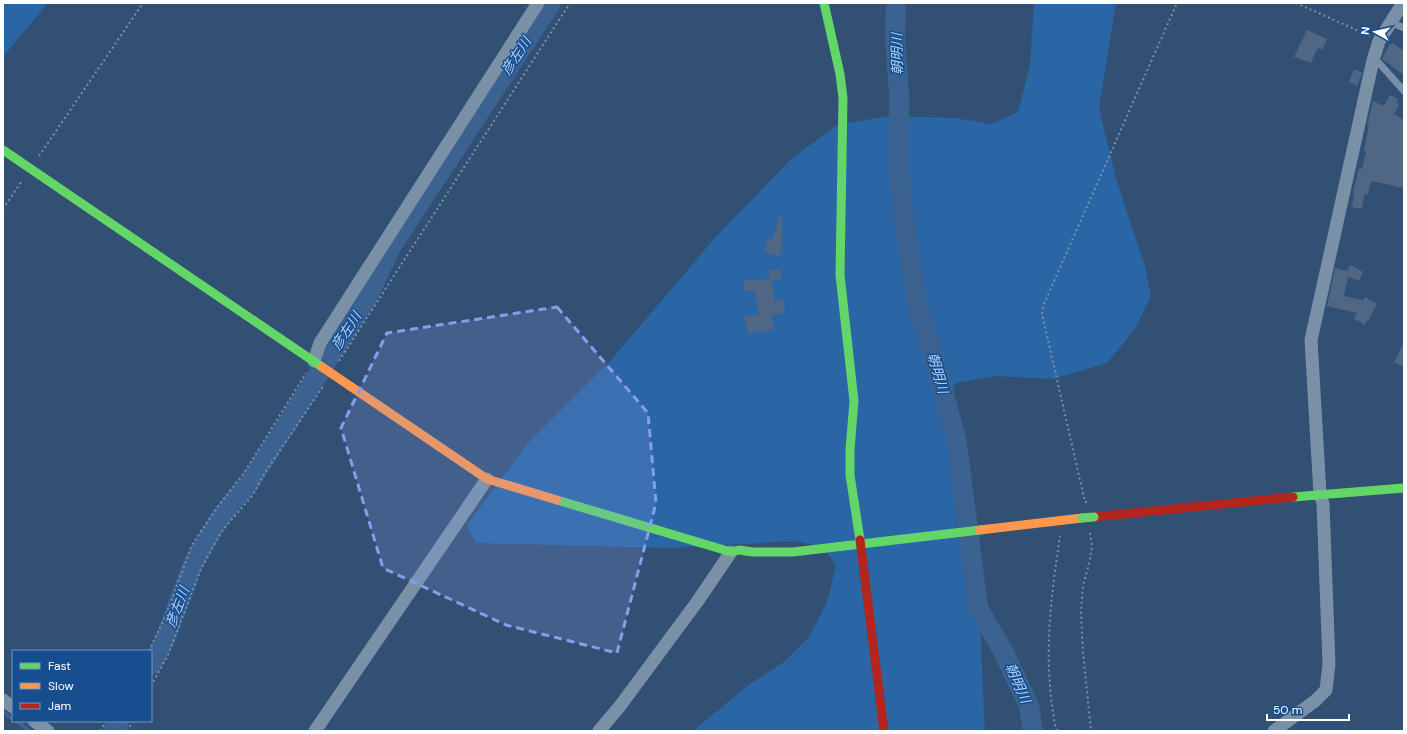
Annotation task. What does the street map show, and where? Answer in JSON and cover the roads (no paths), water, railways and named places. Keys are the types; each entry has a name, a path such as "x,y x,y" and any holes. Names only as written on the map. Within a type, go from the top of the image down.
{"street":[{"path":"315,361 320,343 538,3"},
{"path":"824,3 840,74 843,98 840,275 854,401 850,449 850,475 861,545 884,731"},
{"path":"1274,731 1315,701 1326,690 1329,664 1323,504 1320,494 1311,340 1373,60 1379,41 1403,3"},
{"path":"3,150 487,479 731,552 739,550 785,553 1060,520 1320,494 1404,488"},
{"path":"315,731 487,479"},
{"path":"600,731 697,602 731,552"},
{"path":"3,700 12,706"},
{"path":"35,722 48,731"}],"lane":[{"path":"1390,22 1404,28"},
{"path":"1373,60 1379,63 1404,91"}],"waterway":[{"name":"彦左川","path":"152,663 164,642 193,564 217,523 248,485 368,296 391,247 551,3"},
{"name":"朝明川","path":"896,3 895,38 899,94 899,169 904,222 918,308 938,371 957,443 978,608 1003,651 1029,706 1033,731"},
{"path":"3,712 12,718"},
{"path":"17,722 30,731"},
{"name":"彦左川","path":"113,731 118,722"}]}
